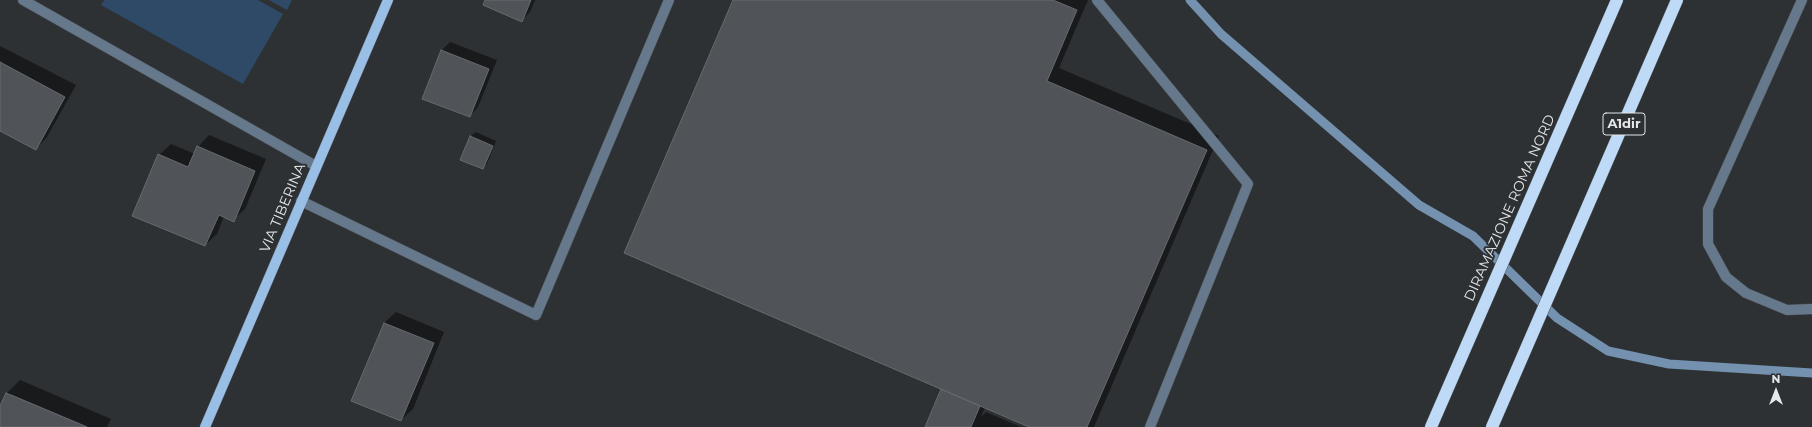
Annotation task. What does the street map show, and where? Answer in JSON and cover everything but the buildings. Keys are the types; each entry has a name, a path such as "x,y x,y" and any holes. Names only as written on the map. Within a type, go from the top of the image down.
{"highway":[{"name":"DIRAMAZIONE ROMA NORD","path":"1431,427 1617,0"},
{"name":"A1dir","path":"1492,427 1677,0"}],"main road":[{"name":"VIA TIBERINA","path":"205,427 388,0"}],"street":[{"path":"23,0 316,166"},
{"path":"302,201 536,315 669,0"},
{"path":"1097,0 1248,184 1150,427"},
{"path":"1802,0 1708,209 1708,244 1726,277 1746,293 1787,310 1812,309"}],"shaded area":[{"path":"104,0 258,0 283,14 243,84 101,5"},
{"path":"269,0 292,0 287,10"}],"waterway":[{"path":"1190,0 1221,34 1419,205 1473,236 1557,318 1608,351 1669,364 1812,373"}]}
